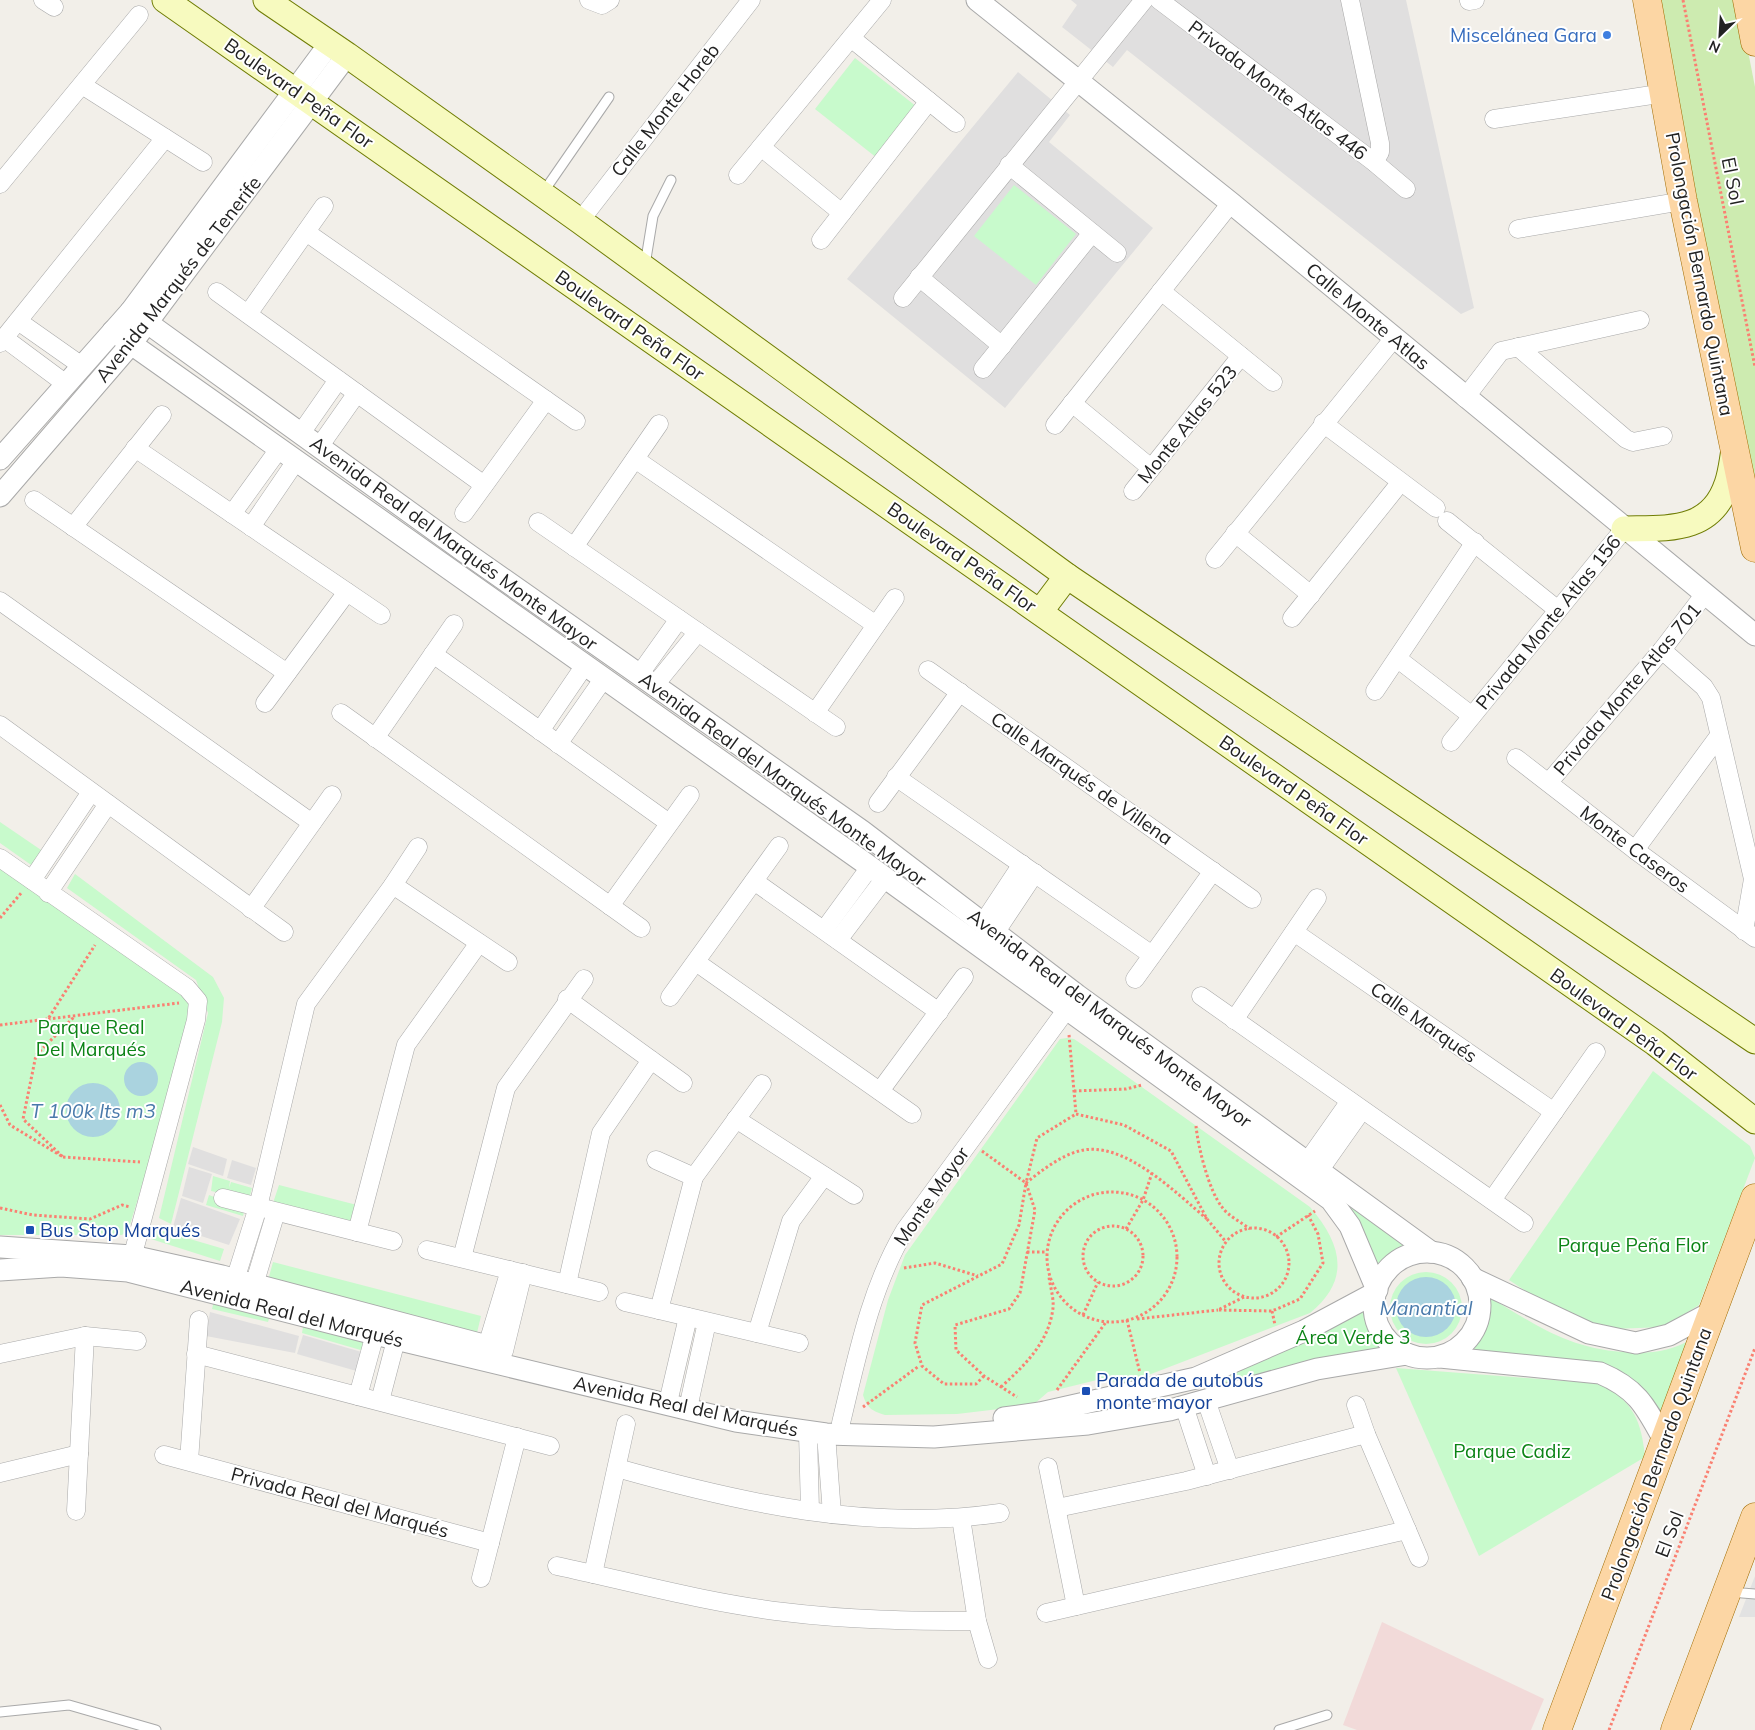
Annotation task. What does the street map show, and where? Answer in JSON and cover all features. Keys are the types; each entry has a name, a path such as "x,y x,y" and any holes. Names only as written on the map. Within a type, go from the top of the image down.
{"main road":[{"name":"Boulevard Peña Flor","path":"165,0 1655,1044 1755,1121"},
{"path":"266,0 339,49 580,221 1067,576 1755,1040"},
{"name":"Prolongación Bernardo Quintana","path":"1647,0 1684,201 1755,548"},
{"path":"1747,0 1755,42"},
{"path":"1624,529 1660,530 1687,525 1714,510 1727,484 1734,448"},
{"path":"1040,612 1067,576"},
{"name":"Prolongación Bernardo Quintana","path":"1557,1730 1755,1198"},
{"path":"1676,1730 1727,1592 1744,1560 1755,1517"}],"street":[{"path":"589,0 602,5 610,0"},
{"name":"Calle Monte Horeb","path":"580,221 751,0"},
{"path":"738,175 882,0"},
{"name":"Calle Monte Atlas","path":"977,0 1077,82 1231,203 1465,398 1755,635"},
{"path":"903,298 1144,0"},
{"name":"Privada Monte Atlas 446","path":"1159,0 1374,162 1406,189"},
{"name":"Privada Monte Atlas 446","path":"1350,0 1380,143 1380,152 1374,162"},
{"path":"0,184 139,15"},
{"path":"851,38 956,123"},
{"name":"Avenida Marqués de Tenerife","path":"0,496 131,344 140,317 339,49"},
{"path":"82,85 203,162"},
{"path":"1494,119 1665,93"},
{"path":"821,240 929,101"},
{"path":"66,384 2,340 165,138"},
{"path":"761,147 842,212"},
{"path":"1009,166 1118,253"},
{"path":"1518,229 1684,201"},
{"path":"1055,425 1231,203"},
{"path":"248,314 324,206"},
{"path":"306,232 576,422"},
{"path":"983,369 1092,233"},
{"path":"919,277 1002,346"},
{"path":"1161,291 1273,382"},
{"path":"217,292 484,485"},
{"name":"Avenida Marqués de Tenerife","path":"0,459 113,331 140,317"},
{"name":"Avenida Real del Marqués Monte Mayor","path":"140,317 469,555 862,831 989,928 1072,1002 1164,1079 1331,1200 1350,1226 1376,1292"},
{"path":"1465,398 1501,351 1640,320"},
{"path":"18,321 82,366"},
{"name":"Avenida Real del Marqués Monte Mayor","path":"113,331 878,872 1313,1167 1431,1252"},
{"path":"1215,559 1323,423 1394,338"},
{"path":"1518,347 1626,439 1633,442 1663,436"},
{"name":"Monte Atlas 523","path":"1133,491 1241,356"},
{"path":"300,433 338,380"},
{"path":"319,447 356,393"},
{"path":"464,513 546,400"},
{"path":"1072,404 1151,468"},
{"path":"73,527 162,415"},
{"path":"1323,423 1441,514 1558,610"},
{"path":"574,547 659,424"},
{"path":"135,448 380,615"},
{"path":"232,514 279,449"},
{"path":"635,459 876,625"},
{"path":"251,527 296,461"},
{"path":"1292,618 1400,483"},
{"path":"34,500 287,674"},
{"path":"538,522 836,727"},
{"name":"Privada Monte Atlas 156","path":"1451,742 1624,529"},
{"path":"1235,533 1311,595"},
{"path":"1375,691 1475,542"},
{"path":"454,572 469,555"},
{"path":"266,703 346,592"},
{"name":"Privada Monte Atlas 701","path":"1549,782 1662,650 1704,595"},
{"path":"815,713 895,598"},
{"path":"0,601 312,823"},
{"path":"646,680 678,619"},
{"path":"375,738 454,624"},
{"path":"646,680 698,632"},
{"path":"1662,650 1704,687 1711,698 1718,737 1753,879 1750,934"},
{"path":"433,654 669,823"},
{"name":"Privada Monte Atlas 156","path":"1398,659 1472,716"},
{"path":"540,731 585,665"},
{"name":"Calle Marqués de Villena","path":"928,670 1252,899"},
{"path":"558,744 604,678"},
{"path":"878,803 960,692"},
{"path":"341,712 642,928"},
{"path":"0,725 284,932"},
{"path":"1635,850 1718,737"},
{"name":"Monte Caseros","path":"1516,758 1635,850 1750,934"},
{"path":"896,777 1152,955"},
{"path":"32,880 91,792"},
{"path":"251,908 332,795"},
{"path":"610,906 690,795"},
{"path":"48,892 108,804"},
{"path":"670,997 779,846"},
{"path":"245,1283 258,1207 306,1004 393,885 418,847"},
{"path":"0,858 187,988 198,1001 196,1020 130,1264"},
{"path":"989,928 1029,869"},
{"path":"1135,978 1213,871"},
{"path":"831,935 878,872"},
{"path":"754,881 939,1012"},
{"path":"393,885 508,962"},
{"path":"1234,1020 1317,898"},
{"name":"Calle Marqués","path":"1294,932 1554,1112"},
{"path":"357,1232 406,1045 479,943"},
{"path":"696,962 912,1114"},
{"path":"880,1091 964,977"},
{"path":"462,1258 506,1088 567,999 584,979"},
{"path":"1201,996 1524,1223"},
{"path":"567,999 683,1083"},
{"name":"Monte Mayor","path":"825,1430 865,1327 890,1255 905,1230 1072,1002"},
{"path":"1492,1200 1596,1052"},
{"path":"567,1284 602,1134 651,1060"},
{"path":"659,1310 694,1177 762,1084"},
{"path":"1313,1167 1356,1105"},
{"path":"736,1119 854,1195"},
{"path":"656,1160 694,1177"},
{"path":"757,1334 791,1221 824,1176"},
{"path":"223,1198 393,1241"},
{"path":"245,1283 276,1212"},
{"name":"Avenida Real del Marqués","path":"0,1247 130,1264 245,1283 680,1396 825,1430 938,1427 1040,1413 1196,1378 1304,1331 1376,1292"},
{"path":"428,1250 599,1292"},
{"path":"1440,1356 1455,1350 1468,1340 1476,1326 1480,1310 1479,1293 1472,1278 1462,1265 1448,1256 1431,1252 1416,1253 1402,1258 1390,1268 1381,1279 1376,1292 1374,1308 1377,1323 1384,1336 1394,1346 1407,1354 1423,1358 1440,1356 1600,1373 1622,1382 1640,1400 1665,1442"},
{"name":"Avenida Real del Marqués","path":"0,1270 130,1264 396,1340 736,1421 825,1430 934,1437 1088,1424 1184,1406 1317,1369 1407,1354"},
{"path":"496,1348 516,1272"},
{"path":"1472,1278 1589,1333 1636,1343 1669,1335 1712,1312"},
{"path":"625,1302 799,1343"},
{"path":"680,1396 688,1317"},
{"path":"189,1461 199,1320"},
{"path":"680,1396 707,1322"},
{"path":"358,1396 375,1334"},
{"path":"0,1354 85,1336 137,1342"},
{"path":"76,1511 85,1336"},
{"path":"380,1401 396,1340"},
{"path":"196,1354 550,1446"},
{"path":"1206,1400 1230,1470"},
{"path":"1356,1405 1366,1434 1419,1558"},
{"path":"1184,1406 1207,1476"},
{"path":"593,1574 626,1424"},
{"path":"810,1511 825,1430"},
{"path":"825,1430 832,1514"},
{"path":"1057,1508 1207,1476 1366,1434"},
{"path":"481,1578 517,1437"},
{"path":"0,1473 79,1454"},
{"name":"Privada Real del Marqués","path":"164,1455 490,1542"},
{"path":"1048,1467 1076,1606"},
{"path":"617,1468 680,1486 832,1514 909,1520 961,1518 1000,1513"},
{"path":"961,1518 977,1622 988,1659"},
{"path":"1046,1614 1407,1530"},
{"path":"557,1566 688,1597 783,1612 880,1620 977,1622"}],"lane":[{"path":"542,194 609,97"},
{"path":"644,268 653,216 670,180"},
{"path":"1727,1592 1755,1594"},
{"path":"0,1712 69,1705 156,1730"},
{"path":"1279,1730 1327,1715"}],"path":[{"name":"El Sol","path":"1683,0 1755,367"},
{"path":"0,918 32,880"},
{"path":"48,1020 95,945"},
{"path":"0,1025 198,1001"},
{"path":"1072,1002 1076,1114"},
{"path":"63,1156 23,1119 36,1056 76,1016"},
{"path":"1074,1091 1126,1089 1164,1079"},
{"path":"1194,1101 1197,1137 1211,1184 1222,1208 1250,1229"},
{"path":"0,1105 10,1125 63,1156 157,1163"},
{"path":"984,1376 976,1384 944,1384 922,1366 915,1343 922,1305 1002,1264 1019,1225 1026,1183 1037,1138 1076,1114 1124,1125 1171,1151 1207,1219"},
{"path":"969,1142 1026,1183 1035,1210 1020,1292 1009,1309 955,1325 956,1350 984,1376 1040,1413 1106,1322"},
{"path":"1026,1183 1044,1169 1079,1151 1108,1150 1152,1173 1207,1219 1226,1242"},
{"path":"1126,1229 1143,1200 1152,1173"},
{"path":"1001,1387 1027,1364 1047,1332 1053,1306 1047,1252 1052,1231 1064,1213 1081,1200 1101,1193 1123,1193 1143,1200 1160,1213 1172,1232 1178,1252 1176,1273 1167,1293 1153,1309 1134,1319"},
{"path":"1276,1237 1331,1200"},
{"path":"0,1208 33,1215 90,1219 122,1206"},
{"path":"1049,1274 1058,1293 1072,1309 1091,1319 1106,1322 1218,1310 1272,1311 1300,1299 1323,1263 1318,1234 1308,1215"},
{"path":"1116,1226 1126,1229 1134,1235 1142,1252 1139,1270 1133,1278 1116,1286 1098,1282 1085,1267 1083,1257 1086,1242 1096,1231 1106,1227 1116,1226"},
{"path":"1250,1229 1266,1231 1276,1237 1284,1245 1288,1256 1289,1268 1285,1279 1278,1289 1268,1295 1256,1298 1244,1297 1234,1292 1220,1274 1218,1263 1220,1252 1226,1242 1234,1234 1250,1229"},
{"path":"1027,1252 1047,1252"},
{"path":"881,1277 906,1268 934,1263 978,1276"},
{"path":"1082,1315 1098,1282"},
{"path":"1218,1310 1244,1297"},
{"path":"1127,1320 1144,1390"},
{"name":"El Sol","path":"1609,1730 1755,1348"},
{"path":"825,1430 918,1366"}],"shaded area":[{"path":"1071,0 1406,0 1474,308 1461,314 1127,50 1113,67 1062,27 1077,5"},
{"path":"1018,72 1070,115 1049,142 1153,228 1005,408 847,279"},
{"path":"193,1147 227,1159 223,1176 188,1164"},
{"path":"232,1160 256,1168 251,1185 227,1178"},
{"path":"189,1167 212,1174 203,1203 182,1196"},
{"path":"181,1198 240,1219 229,1245 173,1227"},
{"path":"210,1312 299,1336 295,1353 206,1336"},
{"path":"303,1335 365,1353 360,1372 297,1354"},
{"path":"1755,1576 1755,1617 1739,1617"},
{"path":"1382,1622 1544,1699 1531,1730 1357,1730 1343,1725"}],"green space":[{"path":"1656,0 1738,0 1755,87 1755,491"},
{"path":"855,58 917,107 877,158 815,109"},
{"path":"1014,185 1076,234 1036,285 974,236"},
{"path":"0,822 44,852 34,867 0,843"},
{"name":"Parque Real Del Marqués","path":"0,860 198,1002 129,1228 122,1235 0,1235"},
{"path":"75,874 213,977 224,998 222,1022 171,1224 159,1218 208,1013 196,980 67,888"},
{"path":"1060,1039 1074,1039 1083,1045 1310,1207 1321,1220 1335,1247 1337,1274 1332,1287 1323,1300 1310,1313 1125,1384 1101,1379 1048,1392 1033,1405 957,1414 885,1415 873,1410 866,1403 863,1395 888,1300 905,1255"},
{"name":"Parque Peña Flor","path":"1653,1071 1750,1146 1755,1158 1699,1305 1664,1327 1613,1329 1576,1319 1539,1300 1509,1280"},
{"path":"213,1176 230,1181 229,1188 231,1182 252,1188 249,1199 211,1191"},
{"path":"279,1185 357,1205 354,1225 273,1203"},
{"path":"1329,1190 1416,1249 1394,1259 1377,1275"},
{"path":"209,1195 245,1208 243,1216 206,1205"},
{"path":"156,1229 224,1249 220,1261 151,1239"},
{"path":"273,1262 481,1316 476,1337 267,1284"},
{"name":"Manantial","path":"1426,1272 1446,1278 1456,1288 1462,1308 1456,1328 1446,1338 1426,1344 1406,1338 1396,1328 1390,1308 1396,1288 1406,1278"},
{"path":"215,1297 271,1312 268,1322 212,1309"},
{"path":"1488,1299 1492,1299 1554,1334 1570,1341 1603,1350 1633,1353 1660,1351 1694,1338 1665,1416 1641,1388 1473,1352 1472,1349 1486,1322"},
{"name":"Área Verde 3","path":"1369,1305 1372,1325 1391,1351 1206,1388"},
{"path":"304,1321 368,1338 364,1351 302,1333"},
{"name":"Parque Cadiz","path":"1396,1368 1604,1384 1622,1399 1634,1414 1641,1433 1645,1457 1479,1556"}],"water":[{"path":"141,1062 153,1067 158,1079 153,1091 141,1096 129,1091 124,1079 129,1067"},
{"name":"T 100k lts m3","path":"93,1083 112,1091 120,1110 112,1129 93,1137 74,1129 66,1110 74,1091"},
{"name":"Manantial","path":"1426,1277 1443,1282 1451,1290 1456,1307 1451,1324 1443,1332 1426,1337 1409,1332 1401,1324 1396,1307 1401,1290 1409,1282"}],"place":[{"name":"Miscelánea Gara","path":"1607,35"},
{"name":"Bus Stop Marqués","path":"30,1230"},
{"name":"Parada de autobús monte mayor","path":"1086,1391"}]}
